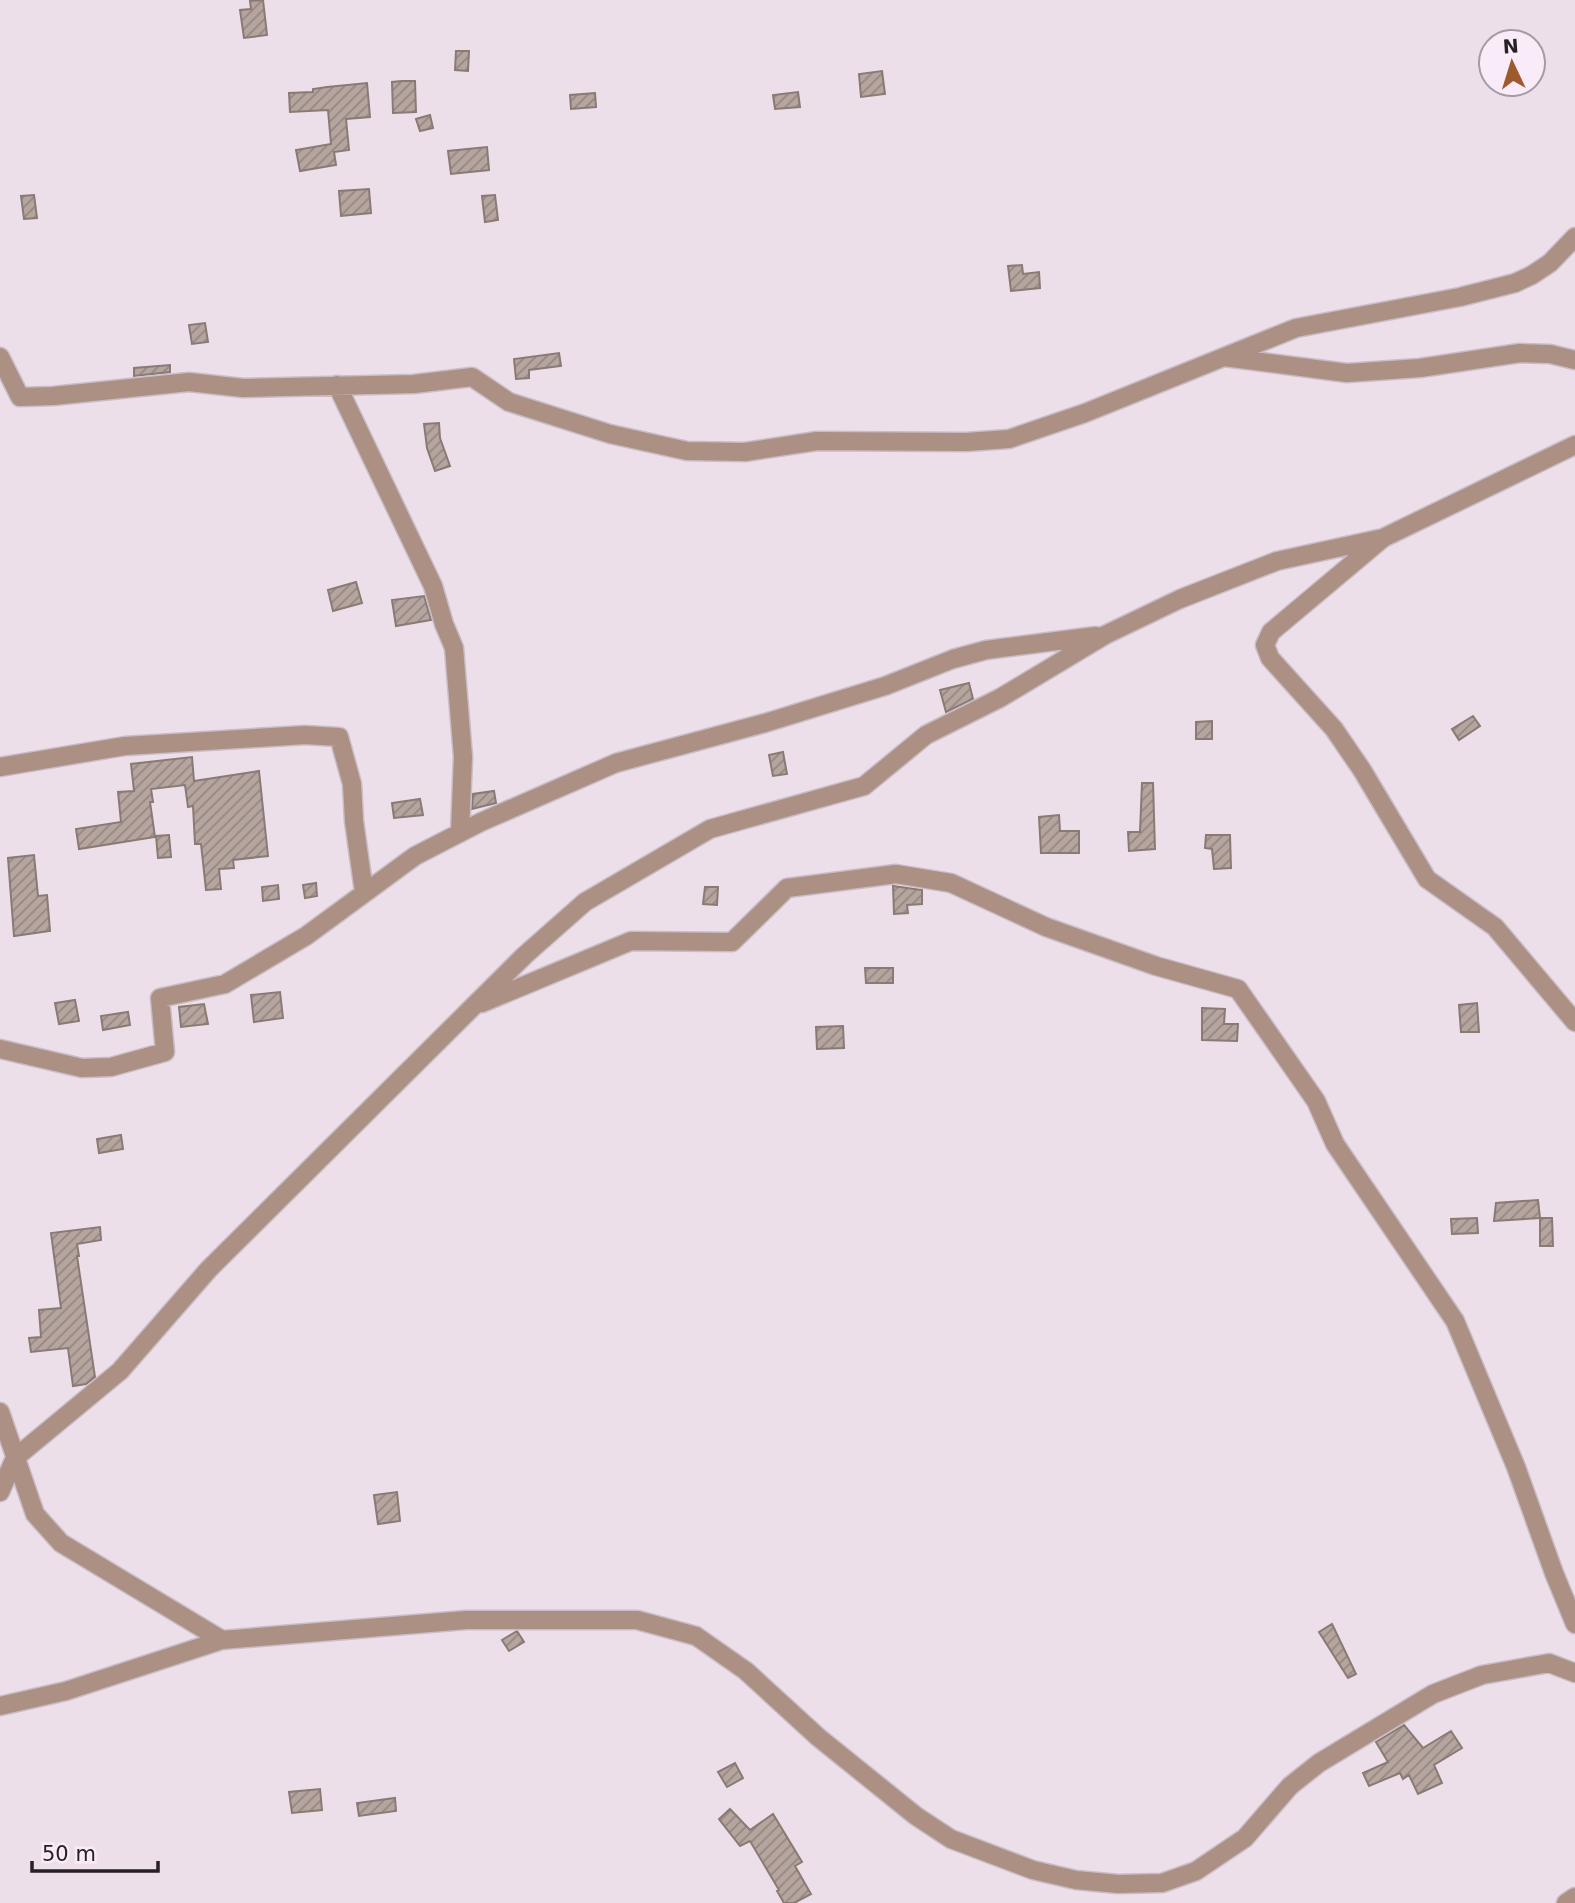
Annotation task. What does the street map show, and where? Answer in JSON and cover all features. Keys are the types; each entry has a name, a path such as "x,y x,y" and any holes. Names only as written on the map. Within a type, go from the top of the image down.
{"street":[{"path":"0,357 20,397 189,382 243,388 414,384 472,377 509,402 610,434 687,451 745,452 817,441 966,442 1009,439 1085,413 1296,328 1460,297 1515,283 1550,263 1575,237"},
{"path":"1221,357 1347,373 1420,368 1520,353 1550,354 1575,360"},
{"path":"337,386 433,586 454,648 463,757 460,833"},
{"path":"0,1492 15,1458 120,1371 208,1270 525,955 585,902 710,829 864,786 926,735 1000,698 1105,635 1180,599 1277,561 1383,538 1575,445"},
{"path":"1383,538 1272,632 1265,645 1270,658 1334,729 1363,770 1426,879 1495,927 1575,1022"},
{"path":"0,1049 82,1068 111,1067 165,1052 160,998 225,984 306,936 415,856 556,788 615,763 885,686 953,659 986,650 1105,635"},
{"path":"0,767 125,746 305,735 339,737 352,785 364,892"},
{"path":"473,1007 631,941 732,942 787,888 896,874 951,883 1046,927 1156,966 1238,989 1316,1101 1335,1144 1455,1321 1516,1468 1575,1624"},
{"path":"0,1412 35,1514 61,1543 222,1640"},
{"path":"0,1706 66,1691 222,1640 466,1619 637,1620 696,1636 746,1671 818,1737 916,1815 951,1839 1033,1870 1076,1880 1118,1884 1161,1883 1196,1871 1245,1838 1290,1786 1319,1763 1433,1694 1482,1675 1549,1663 1575,1673"},
{"path":"1566,1903 1575,1897"}],"building":[{"path":"263,0 267,35 244,38 240,10 251,9 250,1"},
{"path":"456,51 469,51 468,71 455,70"},
{"path":"882,71 885,94 861,97 859,74"},
{"path":"415,81 416,112 393,113 392,82"},
{"path":"367,83 370,117 346,119 349,150 334,152 336,165 300,171 296,150 331,144 328,110 290,112 289,93"},
{"path":"798,92 800,107 775,109 773,95"},
{"path":"595,93 596,107 571,109 570,95"},
{"path":"430,115 433,128 420,131 416,119"},
{"path":"487,147 489,170 451,174 448,151"},
{"path":"369,189 371,213 341,216 339,191"},
{"path":"34,195 37,218 24,219 21,196"},
{"path":"495,195 498,220 485,222 482,196"},
{"path":"1022,265 1023,274 1039,272 1040,288 1011,291 1008,266"},
{"path":"205,323 208,342 192,344 189,325"},
{"path":"559,353 561,366 529,370 529,378 516,379 514,359"},
{"path":"170,365 170,372 134,376 134,368"},
{"path":"439,423 440,438 450,466 435,471 427,448 424,424"},
{"path":"356,582 362,603 333,611 328,590"},
{"path":"424,596 431,620 396,626 392,600"},
{"path":"969,683 973,699 946,712 940,690"},
{"path":"1473,716 1480,726 1459,740 1452,729"},
{"path":"1212,721 1212,739 1196,739 1196,722"},
{"path":"783,752 787,774 773,776 769,755"},
{"path":"192,757 194,781 259,771 268,856 233,860 234,868 219,869 221,889 206,890 201,844 195,844 193,806 188,807 185,785 151,789 155,837 79,849 76,829 121,822 118,792 134,791 131,764"},
{"path":"1142,783 1153,783 1155,849 1129,851 1128,832 1140,832"},
{"path":"494,791 496,803 472,809 473,794"},
{"path":"420,799 423,815 394,818 392,803"},
{"path":"1059,815 1060,831 1079,831 1079,853 1041,853 1039,817"},
{"path":"169,835 171,857 158,858 156,836"},
{"path":"1206,835 1230,835 1231,868 1214,869 1212,849 1205,848"},
{"path":"34,855 38,896 47,895 50,931 14,936 8,858"},
{"path":"316,883 317,896 305,898 303,885"},
{"path":"278,885 279,899 263,901 262,887"},
{"path":"893,886 922,890 922,904 907,905 908,913 894,914"},
{"path":"705,887 718,887 717,905 703,904"},
{"path":"865,968 893,968 893,983 866,983"},
{"path":"280,992 283,1018 254,1022 251,995"},
{"path":"75,1000 79,1021 59,1024 55,1003"},
{"path":"1477,1003 1479,1032 1461,1032 1459,1005"},
{"path":"204,1004 208,1024 181,1027 179,1007"},
{"path":"1202,1008 1225,1009 1224,1024 1238,1024 1237,1041 1202,1040"},
{"path":"128,1012 130,1025 103,1030 101,1016"},
{"path":"843,1026 844,1048 817,1049 816,1027"},
{"path":"121,1135 123,1149 99,1153 97,1139"},
{"path":"1538,1200 1540,1218 1494,1221 1496,1203"},
{"path":"1477,1218 1478,1233 1452,1234 1451,1219"},
{"path":"1540,1218 1552,1218 1553,1246 1540,1246"},
{"path":"100,1227 101,1240 77,1244 95,1377 86,1384 73,1386 68,1348 31,1352 29,1338 41,1337 39,1310 61,1308 51,1233"},
{"path":"397,1492 400,1521 378,1524 374,1495"},
{"path":"1332,1624 1356,1674 1348,1678 1319,1632"},
{"path":"517,1631 524,1642 509,1651 502,1640"},
{"path":"1404,1725 1423,1748 1451,1731 1462,1748 1434,1765 1442,1783 1418,1794 1409,1775 1403,1779 1400,1773 1369,1786 1363,1773 1388,1762 1376,1742"},
{"path":"735,1763 743,1778 727,1787 718,1772"},
{"path":"320,1789 322,1810 292,1813 289,1792"},
{"path":"395,1798 396,1811 359,1816 357,1803"},
{"path":"730,1809 750,1830 773,1814 802,1862 795,1866 811,1894 794,1903 784,1903 750,1841 740,1846 719,1819"}]}
